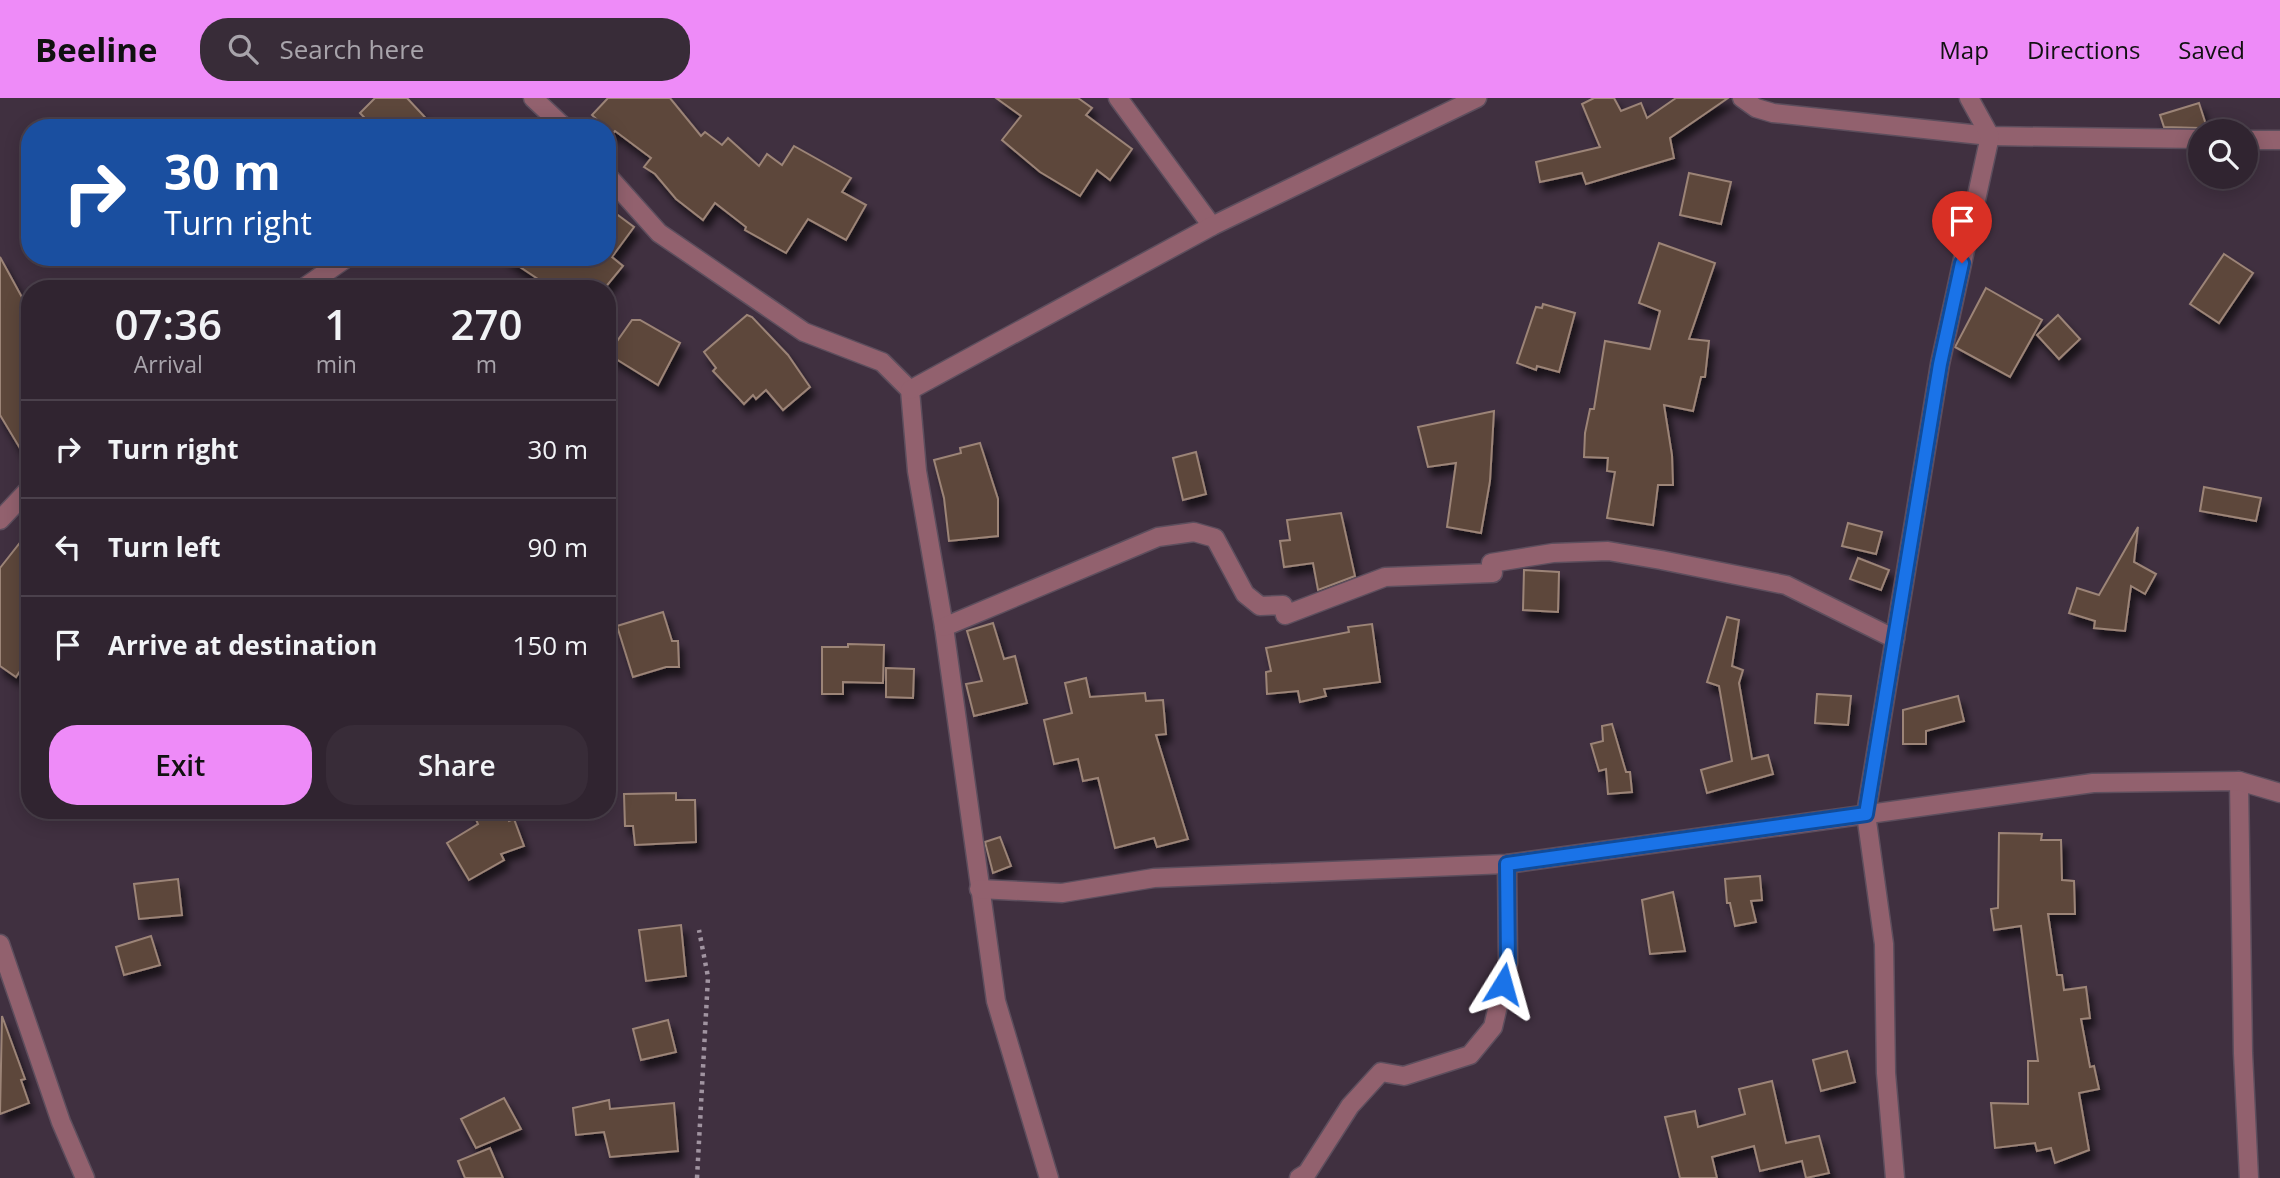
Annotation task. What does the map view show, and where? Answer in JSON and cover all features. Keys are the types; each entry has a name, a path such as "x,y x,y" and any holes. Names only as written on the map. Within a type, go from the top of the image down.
{"street":[{"path":"533,98 555,119"},
{"path":"1118,98 1212,226"},
{"path":"910,390 1212,226 1477,98"},
{"path":"1742,98 1756,108 1773,113 1990,136 2188,139"},
{"path":"1895,1178 1886,1073 1884,943 1866,814 1940,364 1990,136 1969,98"},
{"path":"2258,140 2280,141"},
{"path":"616,186 659,233 804,332 882,362 910,390 917,471 944,627 978,889 996,1001 1049,1178"},
{"path":"315,280 335,266"},
{"path":"0,520 21,498"},
{"path":"944,627 1158,537 1194,532 1215,538 1245,593 1260,606 1283,605 1285,615 1385,577 1493,573 1491,563 1553,553 1608,551 1786,585 1895,639"},
{"path":"978,889 1062,893 1154,878 1507,864 2094,783 2239,781 2280,793"},
{"path":"2239,781 2243,1053 2249,1178"},
{"path":"1299,1178 1307,1173 1350,1106 1381,1072 1404,1076 1470,1055 1493,1027 1508,963 1507,864"},
{"path":"0,944 61,1122 85,1178"}],"path":[{"path":"697,1178 708,977 699,930"}],"building":[{"path":"375,98 407,98 427,119 366,119 360,113"},
{"path":"608,98 670,98 701,136 705,132 722,145 728,138 759,166 767,154 782,165 794,146 851,178 842,192 866,205 846,240 808,219 786,253 745,230 746,227 715,203 703,220 676,199 655,174 644,167 651,158 616,132 616,119 596,119 592,115"},
{"path":"996,98 1078,98 1092,108 1086,115 1132,149 1110,180 1097,170 1080,196 1040,172 1002,140 1021,116"},
{"path":"1594,98 1614,98 1621,111 1641,103 1647,118 1676,98 1728,98 1670,138 1674,158 1586,184 1582,173 1540,182 1536,162 1600,147 1582,104"},
{"path":"2199,103 2204,119 2188,119 2188,128 2164,127 2160,115"},
{"path":"1689,173 1731,182 1721,224 1680,215"},
{"path":"616,214 634,227 616,252"},
{"path":"1659,243 1715,263 1689,339 1709,341 1705,377 1701,377 1693,411 1664,405 1672,455 1673,485 1658,485 1653,525 1607,518 1615,472 1607,471 1608,458 1584,457 1585,433 1590,409 1594,409 1605,341 1650,349 1660,311 1639,303"},
{"path":"2224,254 2253,273 2219,323 2190,304"},
{"path":"0,257 21,296 21,450 0,415"},
{"path":"616,260 623,266 611,280 540,280 518,266 616,266"},
{"path":"1986,288 2042,320 2010,377 1955,347"},
{"path":"1543,304 1575,313 1559,372 1537,366 1536,370 1517,363 1536,307 1542,308"},
{"path":"747,315 788,355 810,387 783,410 766,390 756,399 753,395 744,404 713,371 716,368 704,352"},
{"path":"2058,315 2080,339 2059,359 2037,335"},
{"path":"632,320 640,320 680,343 658,385 616,359 616,343"},
{"path":"1494,411 1490,481 1481,533 1447,527 1456,463 1428,467 1418,427"},
{"path":"980,443 998,499 998,536 949,541 944,498 934,460 961,453 960,448"},
{"path":"1196,452 1206,494 1183,500 1173,458"},
{"path":"2204,487 2261,498 2256,521 2200,511"},
{"path":"1341,513 1355,576 1318,590 1313,563 1284,567 1280,541 1290,540 1287,520"},
{"path":"1848,523 1882,532 1876,554 1842,546"},
{"path":"2138,527 2134,562 2156,574 2145,594 2131,586 2125,631 2094,628 2095,621 2069,613 2077,588 2099,595"},
{"path":"21,541 21,670 16,677 0,666 0,568"},
{"path":"1858,558 1889,570 1881,590 1850,579"},
{"path":"1524,570 1559,572 1558,612 1523,610"},
{"path":"663,612 672,641 678,641 679,667 666,667 633,677 617,626"},
{"path":"1727,617 1739,620 1732,666 1743,670 1739,683 1752,759 1768,755 1773,774 1707,793 1701,770 1732,761 1719,686 1707,682"},
{"path":"993,623 1004,659 1015,656 1027,703 974,716 966,684 982,681 967,631"},
{"path":"1372,624 1380,682 1324,689 1326,696 1300,702 1298,691 1267,694 1266,672 1271,671 1266,648 1349,632 1348,627"},
{"path":"848,644 884,645 883,683 843,682 843,694 822,694 822,647 848,647"},
{"path":"886,668 914,669 913,698 886,697"},
{"path":"1086,678 1090,697 1145,693 1146,701 1163,700 1166,734 1156,735 1188,839 1157,847 1154,838 1115,848 1098,778 1083,781 1078,759 1054,764 1044,720 1072,713 1065,683"},
{"path":"1817,694 1851,696 1848,725 1815,723"},
{"path":"1958,696 1964,721 1926,731 1926,744 1903,744 1903,710"},
{"path":"1612,724 1626,772 1630,772 1632,792 1608,794 1606,769 1599,771 1591,744 1603,741 1602,726"},
{"path":"676,793 676,800 695,800 696,842 635,845 633,826 625,826 624,794"},
{"path":"476,819 514,819 524,846 501,854 504,860 469,880 447,843 478,824"},
{"path":"1999,833 2042,834 2041,840 2061,840 2062,880 2074,881 2075,914 2048,914 2057,975 2062,975 2064,990 2086,987 2090,1018 2081,1019 2090,1067 2094,1066 2099,1089 2079,1093 2089,1150 2055,1163 2051,1148 2037,1151 2035,1143 1995,1148 1991,1103 2028,1104 2028,1061 2038,1061 2021,926 1994,930 1991,909 1998,908"},
{"path":"1000,837 1011,866 993,873 985,842"},
{"path":"1760,876 1762,900 1751,901 1756,922 1735,926 1730,903 1727,903 1725,879"},
{"path":"178,879 182,915 139,919 134,884"},
{"path":"1673,892 1685,951 1650,954 1642,900"},
{"path":"681,925 686,976 646,981 639,930"},
{"path":"151,936 160,965 124,975 116,947"},
{"path":"2,1016 25,1079 21,1080 29,1103 0,1114"},
{"path":"668,1020 676,1052 641,1060 633,1029"},
{"path":"1847,1051 1855,1082 1821,1091 1813,1060"},
{"path":"1772,1081 1786,1143 1819,1136 1829,1173 1806,1178 1802,1161 1760,1171 1754,1146 1712,1157 1717,1178 1680,1178 1665,1117 1695,1111 1698,1127 1745,1114 1739,1089"},
{"path":"504,1098 521,1129 476,1148 461,1119"},
{"path":"609,1100 610,1109 674,1103 678,1151 610,1157 604,1132 576,1135 573,1108"},
{"path":"490,1148 503,1178 465,1178 458,1161"}],"route":[{"path":"1503,984 1508,963 1507,864 1866,814 1940,364 1962,263"}]}
